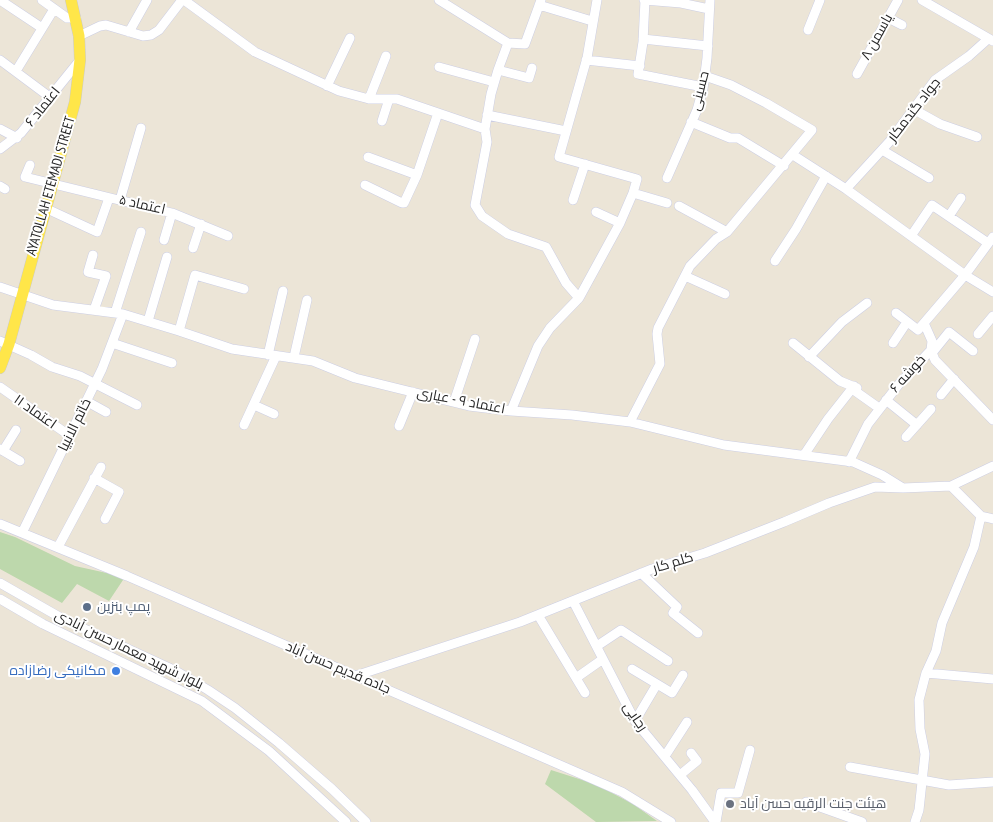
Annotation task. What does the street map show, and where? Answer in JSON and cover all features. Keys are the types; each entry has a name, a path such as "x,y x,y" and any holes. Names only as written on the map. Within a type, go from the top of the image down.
{"main road":[{"name":"AYATOLLAH ETEMADI STREET","path":"0,368 4,343 21,294 75,102 80,60 79,36 72,0"}],"street":[{"path":"0,0 42,28"},
{"path":"42,0 67,18 76,18"},
{"path":"129,32 147,0"},
{"path":"79,36 106,25 144,36 151,35 159,30 183,0 255,52 327,86 369,99 397,100 485,129"},
{"path":"439,0 508,44 525,44 540,2 592,21"},
{"path":"510,411 538,346 550,328 579,298 620,223 637,180 559,158 586,60 596,0"},
{"path":"703,87 638,74 643,40 645,0 709,4"},
{"path":"808,30 820,0"},
{"name":"یاسمن ۸","path":"857,74 898,0"},
{"path":"924,1 991,40"},
{"name":"حسینی","path":"667,178 697,110 703,87 708,46 709,4"},
{"path":"16,71 54,9"},
{"path":"888,18 902,25"},
{"path":"327,86 350,38"},
{"path":"643,40 708,46"},
{"name":"جواد گندمکار","path":"846,189 902,126 935,80 991,40"},
{"path":"508,44 494,82 485,129 487,142 475,205 476,209 482,216 508,234 546,247 566,283 579,298"},
{"path":"369,99 386,56"},
{"path":"0,60 50,98"},
{"name":"اعتماد ۶","path":"0,149 17,138 80,60"},
{"path":"586,60 640,66"},
{"path":"439,67 494,82"},
{"path":"498,70 529,78 532,68"},
{"path":"630,422 660,364 658,328 690,266 716,239 728,232 812,130 731,85 705,76"},
{"path":"382,121 389,99"},
{"path":"913,110 940,124 976,137"},
{"path":"365,185 403,203 417,175 438,113"},
{"path":"488,115 566,131"},
{"path":"691,122 730,138 738,138 784,166"},
{"path":"120,200 141,128"},
{"path":"0,130 17,138"},
{"path":"882,150 929,178"},
{"path":"793,155 846,189 965,275 993,292"},
{"path":"368,157 417,175"},
{"path":"572,200 585,164"},
{"name":"اعتماد ۵","path":"30,165 25,177 172,213 228,236"},
{"path":"774,261 796,229 826,176"},
{"path":"633,193 667,203"},
{"path":"45,208 97,232 109,198"},
{"path":"949,216 961,198"},
{"path":"896,313 918,330 965,275 991,240 932,205 911,236"},
{"path":"679,206 728,232"},
{"path":"596,212 620,223"},
{"path":"164,240 172,213"},
{"path":"193,248 201,224"},
{"name":"خاتم الانبیا","path":"22,533 70,436 112,343 141,232"},
{"path":"94,255 88,272 106,276 94,310"},
{"path":"148,321 167,257"},
{"path":"179,330 195,276 244,289"},
{"path":"684,276 725,294"},
{"name":"اعتماد ۹ - عیاری","path":"0,287 53,306 119,314 179,330 232,350 313,361 355,378 469,406 630,422 724,445 849,462 882,475 903,488"},
{"path":"244,424 254,405 272,355 283,291"},
{"path":"294,357 307,300"},
{"path":"809,357 842,322 867,302"},
{"path":"978,334 993,316"},
{"path":"892,343 907,322"},
{"path":"924,323 932,341 933,354 993,420"},
{"name":"خوشه ۶","path":"849,462 868,424 879,408 933,354 949,332 973,351"},
{"path":"454,402 475,339"},
{"path":"4,343 52,367 80,376 137,405"},
{"path":"112,343 172,364"},
{"path":"793,343 840,381 857,388 855,392 879,408"},
{"path":"941,395 954,379"},
{"path":"804,455 854,386"},
{"name":"اعتماد ۱۱","path":"0,387 70,436"},
{"path":"399,426 412,392"},
{"path":"886,400 917,425"},
{"path":"86,402 106,412"},
{"path":"254,405 274,414"},
{"path":"906,437 930,409"},
{"path":"16,430 2,450 20,461"},
{"path":"58,547 101,466"},
{"name":"کلم کار","path":"355,676 538,615 641,573 705,553 829,503 875,487 951,486 993,466"},
{"path":"94,478 119,492 105,519"},
{"path":"951,486 981,516 993,519"},
{"path":"915,822 919,810 925,754 919,714 920,700 926,673 936,651 942,623 974,547 981,516"},
{"name":"جاده قدیم حسن آباد","path":"0,524 58,547 622,792 671,822"},
{"path":"641,573 677,607 673,612 698,634"},
{"name":"بلوار شهید معمار حسن آبادی","path":"0,583 63,619 176,671 208,690 235,708 279,743 332,789 366,822"},
{"name":"بلوار شهید معمار حسن آبادی","path":"0,599 43,624 202,701 269,751 346,822"},
{"name":"رجایی","path":"573,601 635,721 665,756 716,822"},
{"path":"538,615 585,693"},
{"path":"597,646 621,630 668,661"},
{"path":"576,678 603,659"},
{"path":"632,669 672,693 683,675"},
{"path":"926,673 993,679"},
{"path":"635,721 657,684"},
{"path":"665,756 687,722"},
{"name":"رجایی","path":"716,822 721,793 738,793 750,750"},
{"path":"680,775 698,761 691,753"},
{"path":"850,767 949,785 993,782"},
{"path":"806,802 862,822"}],"green space":[{"path":"0,532 15,537 75,566 125,577 109,601 77,584 62,603 0,569"},
{"path":"551,770 595,784 633,804 657,821 596,822 545,784"}],"place":[{"name":"پمپ بنزین","path":"87,607"},
{"name":"مکانیکی رضازاده","path":"116,671"},
{"name":"هیئت جنت الرقیه حسن آباد","path":"730,804"}]}
